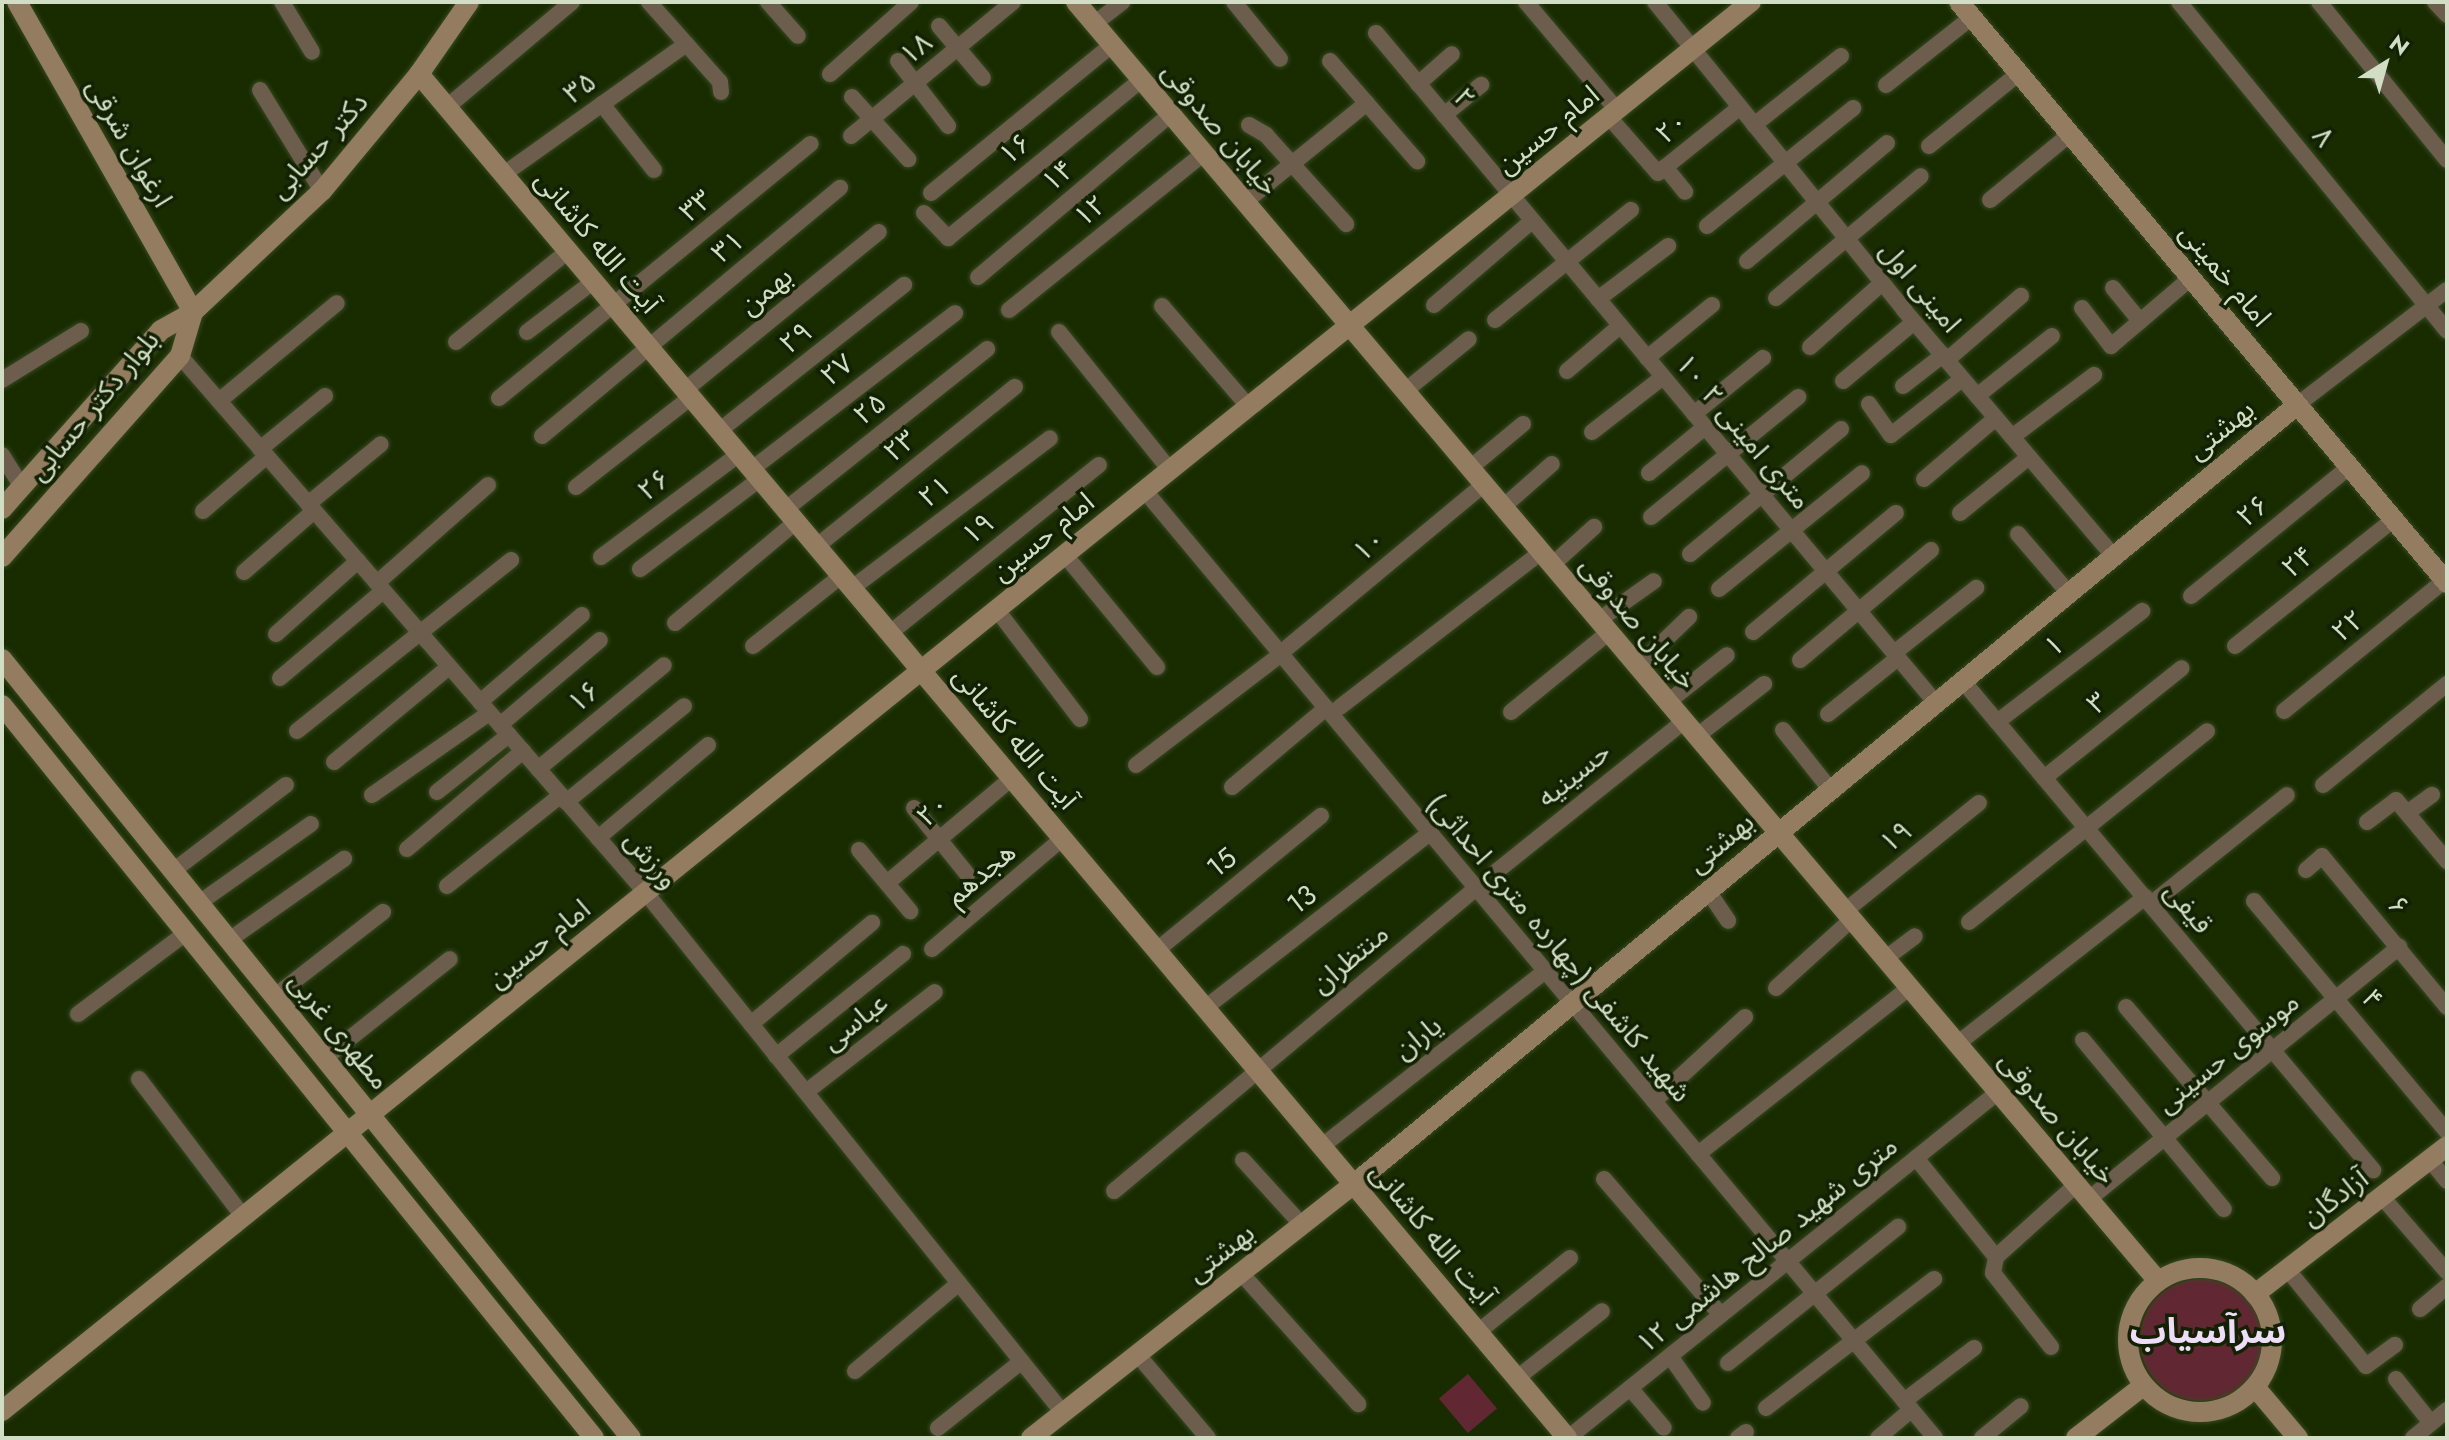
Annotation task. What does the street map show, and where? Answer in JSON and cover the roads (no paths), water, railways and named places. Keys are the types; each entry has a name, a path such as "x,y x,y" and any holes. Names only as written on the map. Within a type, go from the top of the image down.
{"street":[{"name":"ارغوان شرقی","path":"17,2 193,312"},
{"path":"282,2 312,52"},
{"name":"دکتر حسابی","path":"193,312 322,191 419,74 469,2"},
{"path":"447,107 572,2"},
{"path":"649,2 720,82 721,92"},
{"path":"768,2 798,36"},
{"path":"830,74 911,2"},
{"name":"۱۸","path":"851,136 1013,2"},
{"name":"خیابان صدوقی","path":"1076,2 2158,1281"},
{"path":"1094,24 1122,2"},
{"path":"1234,2 1280,59"},
{"path":"1526,2 1613,114"},
{"path":"1655,2 1693,49"},
{"name":"امام حسین","path":"349,1135 1751,2"},
{"name":"۸","path":"2179,2 2447,331"},
{"path":"2319,2 2447,160"},
{"path":"2435,2 2447,15"},
{"path":"1886,85 1966,10"},
{"name":"امام خمینی","path":"1966,10 2446,582"},
{"path":"939,26 983,78"},
{"name":"۲","path":"1376,33 1511,195"},
{"name":"۳۵","path":"504,174 686,44"},
{"path":"931,193 1112,45"},
{"name":"امینی اول","path":"1693,49 1914,322 2112,554"},
{"path":"1418,84 1452,54"},
{"path":"1754,125 1841,56"},
{"path":"898,61 948,126"},
{"path":"1330,61 1417,161"},
{"path":"1929,146 2019,73"},
{"name":"آیت الله کاشانی","path":"419,74 1567,1438"},
{"name":"۱۶","path":"924,213 948,238 1141,80"},
{"path":"1444,115 1481,85"},
{"path":"260,90 322,191"},
{"path":"852,97 908,159"},
{"path":"1245,202 1367,103"},
{"path":"602,104 654,170"},
{"name":"۲۰","path":"1613,114 1643,161 1658,173 1740,107"},
{"path":"1707,226 1853,108"},
{"name":"۱۴","path":"978,277 1171,114"},
{"path":"1249,125 1266,135 1346,224"},
{"path":"1990,200 2070,134"},
{"path":"1747,261 1887,143"},
{"name":"۳۳","path":"499,398 615,307 810,144"},
{"name":"۱۲","path":"1009,310 1204,153"},
{"path":"1665,167 1685,192"},
{"path":"1776,298 1921,176"},
{"name":"۳۱","path":"542,436 840,188"},
{"name":"۱۰ متری امینی ۲","path":"1511,195 1935,702"},
{"path":"1495,320 1565,260 1631,210"},
{"path":"1434,305 1532,221"},
{"name":"بهمن","path":"576,487 879,232"},
{"path":"1598,299 1668,246"},
{"path":"456,342 568,251"},
{"path":"2082,308 2111,346 2191,278"},
{"path":"527,332 594,281"},
{"path":"1810,347 1882,283"},
{"name":"۲۹","path":"719,431 904,285"},
{"path":"2113,288 2140,321"},
{"name":"بهشتی","path":"1031,1438 1354,1184 2112,554 2297,405 2447,290"},
{"path":"1903,386 1945,358 2021,296"},
{"path":"219,401 337,303"},
{"path":"1647,358 1712,305"},
{"path":"1162,306 1249,407"},
{"name":"بلوار دکتر حسابی","path":"2,557 180,356 193,312"},
{"name":"بلوار دکتر حسابی","path":"2,509 161,330 193,312"},
{"name":"۲۷","path":"750,468 955,313"},
{"path":"1843,381 1914,322"},
{"path":"1567,371 1620,326"},
{"path":"2,380 81,331"},
{"path":"1059,332 1170,470"},
{"path":"1977,396 2052,336"},
{"path":"1405,391 1469,339"},
{"name":"۲۵","path":"791,515 987,349"},
{"name":"ورزش","path":"180,356 646,893 1063,1413"},
{"path":"1694,414 1763,358"},
{"path":"2012,437 2094,375"},
{"path":"1592,432 1663,377"},
{"path":"1869,404 1891,435 1962,379"},
{"name":"۲۳","path":"817,546 1015,387"},
{"path":"203,511 325,396"},
{"path":"1651,517 1798,397"},
{"path":"1924,479 1996,418"},
{"path":"1470,468 1523,424"},
{"path":"1649,473 1705,427"},
{"path":"1690,554 1841,429"},
{"name":"۲۱","path":"847,582 1050,438"},
{"path":"244,572 381,444"},
{"path":"2,455 21,486"},
{"path":"1960,513 2029,457"},
{"path":"1503,507 1552,464"},
{"name":"۱۹","path":"890,633 1099,465"},
{"name":"۲۶","path":"2191,596 2349,467"},
{"path":"640,569 750,468"},
{"name":"۲۶","path":"601,557 750,468"},
{"path":"1719,589 1862,473"},
{"name":"۱۰","path":"1136,765 1284,651 1484,484"},
{"path":"280,678 488,485"},
{"name":"شهید کاشفی (چهارده متری احداثی)","path":"1145,491 1333,708 1430,833 1935,1438"},
{"path":"1753,632 1896,513"},
{"path":"675,623 791,515"},
{"name":"۲۴","path":"2235,646 2393,520"},
{"path":"1232,787 1438,629 1594,527"},
{"path":"2018,534 2067,591"},
{"path":"1800,660 1931,550"},
{"path":"1065,555 1157,667"},
{"path":"297,731 511,560"},
{"path":"276,634 358,561"},
{"path":"1511,712 1654,581"},
{"path":"753,646 847,582"},
{"name":"۲۲","path":"2284,711 2446,582"},
{"path":"1828,714 1976,588"},
{"path":"997,610 1080,719"},
{"name":"۱","path":"1997,722 2142,611"},
{"path":"437,792 582,615"},
{"path":"1638,666 1689,617"},
{"path":"372,795 495,719 600,640"},
{"path":"1668,702 1727,655"},
{"name":"مطهری غربی","path":"2,659 631,1438"},
{"name":"۱۶","path":"538,769 664,665"},
{"path":"334,762 449,667"},
{"name":"۳","path":"2044,778 2182,668"},
{"name":"قیفی","path":"1962,680 2373,1170"},
{"path":"1691,728 1764,684"},
{"path":"2323,785 2447,684"},
{"name":"مطهری غربی","path":"2,705 594,1438"},
{"path":"447,886 684,706"},
{"name":"حسینیه","path":"1497,871 1691,728"},
{"path":"1783,730 1830,789"},
{"path":"1969,922 2207,731"},
{"path":"598,838 708,745"},
{"path":"407,849 523,751"},
{"name":"۲۰","path":"887,883 1012,778"},
{"path":"173,871 286,785"},
{"path":"1957,1044 2287,795"},
{"path":"2407,813 2432,795"},
{"path":"2367,822 2396,800 2447,861"},
{"name":"۱۹","path":"1776,988 1849,915 1979,803"},
{"path":"914,808 967,874"},
{"name":"15","path":"1157,950 1321,816"},
{"path":"199,903 311,824"},
{"path":"2433,844 2447,832"},
{"name":"13","path":"1205,1008 1430,833"},
{"name":"هجدهم","path":"932,949 1063,838"},
{"path":"859,850 910,911"},
{"name":"۶","path":"2306,870 2322,856 2447,1007"},
{"path":"229,940 344,859"},
{"name":"منتظران","path":"1114,1191 1476,888"},
{"path":"1708,891 1728,921"},
{"name":"۴","path":"2254,901 2447,1132"},
{"path":"275,996 383,912"},
{"path":"751,1024 872,923"},
{"path":"78,1014 186,933"},
{"path":"1886,958 1915,936"},
{"name":"موسوی حسینی","path":"1996,1257 2083,1192 2164,1138 2399,947"},
{"path":"776,1056 903,954"},
{"path":"325,1058 450,959"},
{"name":"یاران","path":"1322,1146 1545,971"},
{"path":"1698,1154 1910,987"},
{"name":"عباسی","path":"806,1092 935,992"},
{"path":"2126,1007 2272,1178"},
{"path":"1654,1101 1745,1017"},
{"path":"2083,1040 2224,1209"},
{"path":"139,1079 244,1218"},
{"name":"۱۲ متری شهید صالح هاشمی","path":"1567,1438 1998,1092"},
{"path":"2,1411 349,1135"},
{"name":"آزادگان","path":"2255,1294 2447,1146"},
{"path":"1916,1158 1996,1257 1993,1273 2051,1347"},
{"path":"1243,1160 1302,1225"},
{"path":"2430,1160 2447,1181"},
{"path":"1604,1179 1721,1315"},
{"path":"2383,1198 2447,1272"},
{"path":"1728,1363 1898,1227"},
{"path":"1478,1332 1570,1258"},
{"path":"2198,1268 2229,1275 2255,1294 2266,1311 2272,1350 2255,1387 2220,1410 2199,1413 2178,1409 2143,1386 2133,1369 2128,1330 2144,1294 2158,1281 2198,1268"},
{"path":"2287,1269 2366,1366 2395,1345"},
{"path":"1241,1273 1358,1404"},
{"path":"1766,1408 1851,1338 1934,1279"},
{"path":"855,1371 959,1283"},
{"path":"2420,1309 2447,1286"},
{"path":"1517,1378 1602,1311"},
{"path":"1878,1438 1908,1406 1974,1348"},
{"path":"1137,1354 1208,1438"},
{"path":"1670,1356 1703,1403"},
{"path":"938,1428 1022,1361"},
{"path":"2396,1379 2431,1423"},
{"path":"2085,1435 2143,1386"},
{"path":"2255,1387 2298,1438"},
{"path":"1630,1388 1664,1428"},
{"path":"1982,1438 2021,1406"},
{"path":"2413,1438 2447,1410"}],"district":[{"name":"سرآسیاب","path":"2208,1331"}]}
